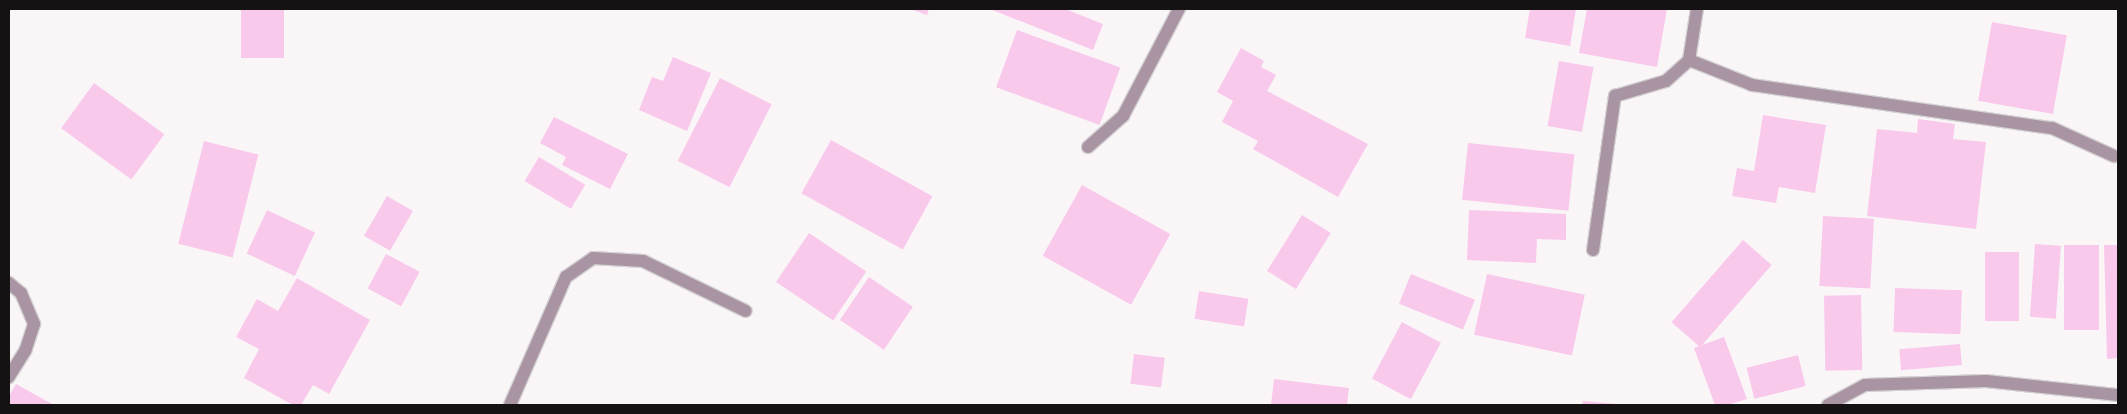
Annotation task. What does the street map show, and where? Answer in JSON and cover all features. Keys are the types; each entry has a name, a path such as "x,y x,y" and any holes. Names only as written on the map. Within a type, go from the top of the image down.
{"street":[{"path":"1088,147 1123,116 1179,9"},
{"path":"1593,250 1616,96 1666,81 1689,60 1697,9"},
{"path":"1689,60 1752,84 2052,128 2114,156"},
{"path":"510,405 566,277 593,258 643,261 746,311"},
{"path":"9,283 21,293 34,324 24,351 9,377"},
{"path":"1828,405 1864,385 1874,384 1986,381 2118,394"}],"building":[{"path":"241,9 284,9 284,58 241,58"},
{"path":"910,9 929,9 927,15"},
{"path":"990,9 1065,9 1103,24 1093,50"},
{"path":"1530,9 1576,9 1570,46 1525,38"},
{"path":"1587,9 1667,9 1657,67 1579,53"},
{"path":"1992,22 2067,35 2053,114 1978,101"},
{"path":"1017,30 1120,68 1100,125 996,87"},
{"path":"1241,48 1264,61 1261,67 1276,75 1267,91 1368,144 1338,197 1253,149 1258,141 1222,122 1233,101 1217,92"},
{"path":"673,57 711,73 687,131 639,110 652,77 663,81"},
{"path":"1559,61 1593,67 1582,132 1548,126"},
{"path":"720,78 772,104 729,187 678,161"},
{"path":"94,83 164,134 131,179 61,128"},
{"path":"1763,115 1826,125 1815,193 1779,187 1776,203 1732,196 1737,168 1754,171"},
{"path":"554,117 628,154 610,189 562,165 566,157 540,143"},
{"path":"1918,119 1955,124 1953,139 1986,142 1976,229 1867,216 1877,129 1917,133"},
{"path":"831,140 932,196 903,250 801,193"},
{"path":"204,141 258,155 233,257 178,244"},
{"path":"1468,143 1574,154 1568,211 1462,200"},
{"path":"539,157 585,185 571,209 525,181"},
{"path":"1082,185 1170,234 1131,305 1043,256"},
{"path":"387,196 413,211 390,251 364,236"},
{"path":"267,210 315,232 295,276 247,254"},
{"path":"1469,210 1566,214 1566,240 1537,239 1536,263 1467,260"},
{"path":"1302,215 1331,233 1296,289 1267,271"},
{"path":"1823,216 1874,219 1870,289 1819,286"},
{"path":"809,233 866,272 833,320 776,282"},
{"path":"1743,240 1772,265 1700,347 1671,322"},
{"path":"2035,244 2061,246 2056,319 2030,317"},
{"path":"2064,245 2099,245 2099,330 2064,330"},
{"path":"2104,245 2118,245 2118,358 2107,359"},
{"path":"1985,252 2019,252 2019,321 1985,321"},
{"path":"386,254 420,272 401,306 368,288"},
{"path":"1411,274 1475,300 1463,330 1399,304"},
{"path":"1487,274 1585,295 1572,355 1474,335"},
{"path":"869,277 913,307 884,350 840,320"},
{"path":"297,278 370,320 329,394 313,385 301,405 293,405 244,378 259,349 236,337 257,299 278,311"},
{"path":"1895,288 1962,290 1960,334 1893,332"},
{"path":"1199,291 1248,299 1244,326 1195,319"},
{"path":"1861,295 1862,370 1825,371 1824,296"},
{"path":"1402,322 1441,343 1411,399 1372,379"},
{"path":"1724,337 1747,399 1728,405 1715,405 1694,348"},
{"path":"1960,344 1962,365 1901,370 1899,349"},
{"path":"1134,354 1165,358 1161,388 1130,384"},
{"path":"1798,355 1806,386 1754,399 1747,368"},
{"path":"1274,379 1349,388 1347,405 1271,405"},
{"path":"16,384 54,405 9,405 9,396"},
{"path":"1583,401 1617,404 1617,405 1582,405"}]}
